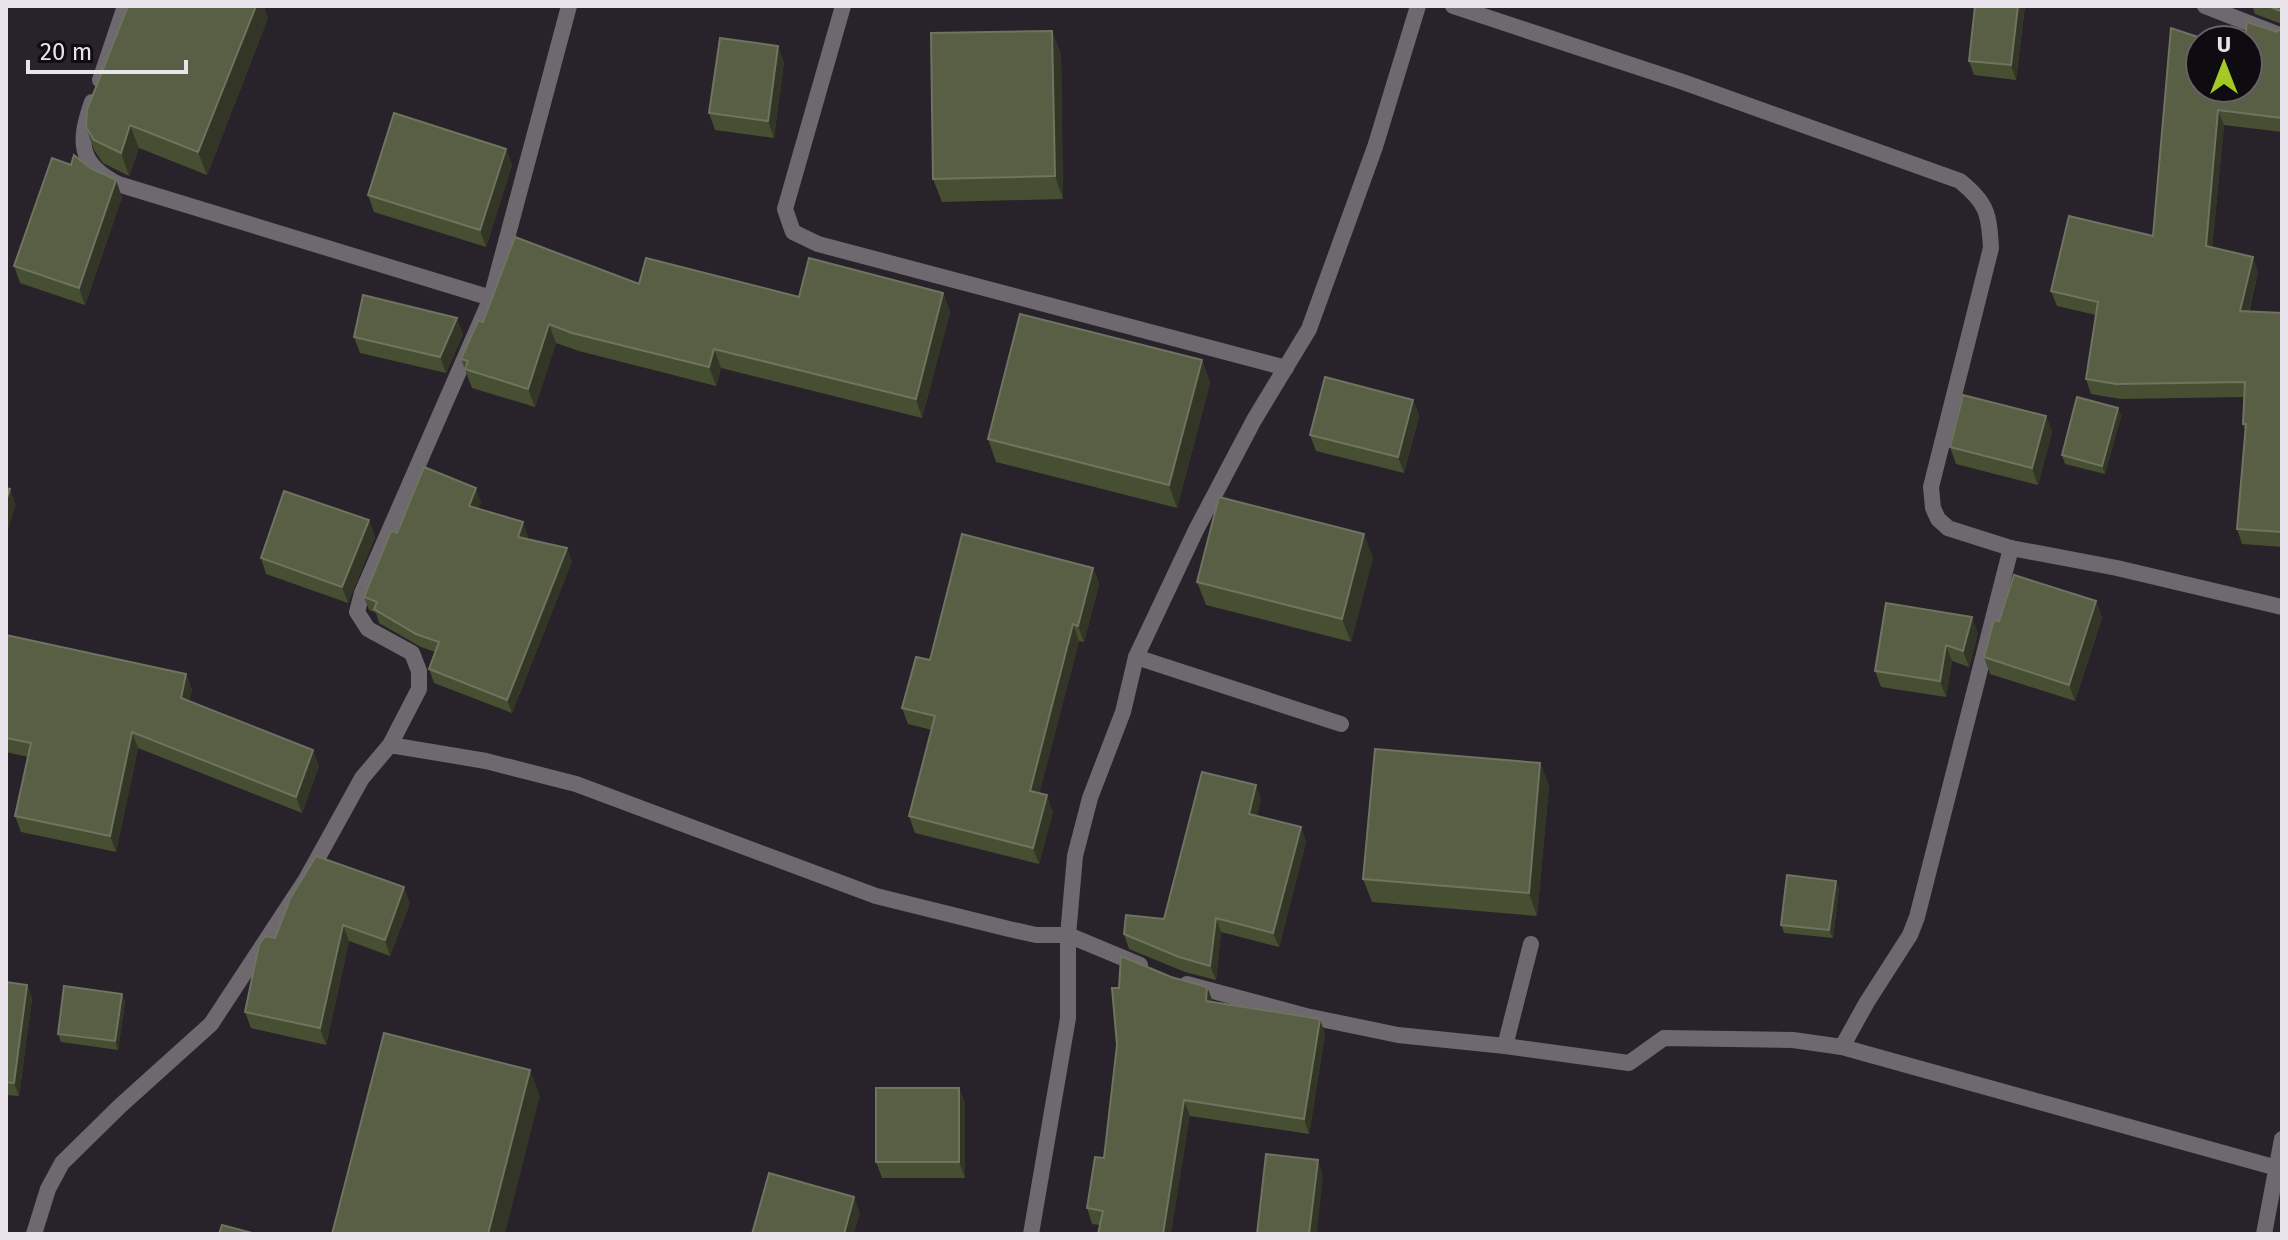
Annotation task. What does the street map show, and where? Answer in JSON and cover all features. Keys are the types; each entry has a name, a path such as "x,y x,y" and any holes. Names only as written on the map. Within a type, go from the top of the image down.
{"street":[{"path":"125,6 86,119 83,153 97,174 118,184 491,298"},
{"path":"34,1234 48,1189 62,1163 211,1024 305,881 362,778 390,745 419,689 419,671 412,653 368,629 357,612 368,579 491,298 569,6"},
{"path":"843,6 785,209 793,232 818,244 1286,368"},
{"path":"1031,1234 1068,1018 1068,935 1075,856 1090,798 1123,712 1136,657 1196,530 1254,420 1309,329 1344,240 1418,6"},
{"path":"1453,6 1698,87 1960,181 1979,197 1989,216 1991,248 1931,487 1933,508 1938,519 1948,528 2011,548 2117,568 2282,607"},
{"path":"2205,6 2282,36"},
{"path":"1842,1047 1910,935 1917,917 2011,548"},
{"path":"1136,657 1341,724"},
{"path":"390,745 486,761 576,784 876,896 1022,932 1068,935 1160,973 1249,1002 1398,1035 1629,1063 1664,1038 1793,1040 1842,1047 2277,1168"},
{"path":"1505,1046 1531,944"},
{"path":"2264,1234 2282,1139"}],"building":[{"path":"128,6 256,6 198,152 130,125 121,153 94,140 86,127 87,110"},
{"path":"1975,6 2018,6 2011,65 1969,61"},
{"path":"2171,28 2184,32 2184,104 2264,104 2264,28 2277,32 2282,28 2282,118 2218,110 2206,246 2253,257 2240,311 2282,313 2282,532 2237,529 2246,424 2243,424 2245,382 2116,384 2086,379 2098,302 2051,291 2069,216 2153,236"},
{"path":"1052,31 1055,176 933,179 931,33"},
{"path":"720,38 778,46 768,121 709,113"},
{"path":"394,113 506,149 480,230 368,195"},
{"path":"74,155 90,168 116,180 79,288 14,266 52,158 71,165"},
{"path":"515,237 639,284 646,258 799,297 809,258 943,293 916,399 714,349 709,367 572,333 549,324 528,389 465,369 468,361 461,359 478,321 483,322"},
{"path":"363,295 457,318 440,357 354,337"},
{"path":"1020,314 1202,360 1169,485 988,439"},
{"path":"1325,377 1413,400 1398,457 1310,435"},
{"path":"1963,395 2046,416 2032,468 1950,447"},
{"path":"2077,397 2118,408 2102,466 2062,455"},
{"path":"424,467 476,488 469,506 523,522 518,537 567,548 507,700 429,669 439,642 416,634 374,609 377,602 364,597 391,531 397,533"},
{"path":"284,491 369,520 342,587 261,558"},
{"path":"1219,497 1364,534 1342,619 1197,582"},
{"path":"962,534 1093,568 1078,626 1073,624 1030,791 1047,795 1033,848 909,816 935,716 902,708 916,657 930,660"},
{"path":"2014,575 2096,601 2069,685 1984,657 1994,620 1999,621"},
{"path":"1886,603 1972,617 1963,651 1946,645 1940,681 1875,671"},
{"path":"6,635 186,674 181,698 313,750 296,797 132,732 110,836 15,816 31,743 6,738"},
{"path":"1375,749 1540,763 1529,893 1363,879"},
{"path":"1202,772 1256,785 1249,814 1301,827 1273,933 1216,918 1210,966 1124,934 1126,915 1164,919"},
{"path":"316,856 404,887 385,940 343,925 320,1028 245,1012 259,945 265,936 275,938 291,897"},
{"path":"1787,875 1836,881 1829,930 1781,925"},
{"path":"1121,956 1171,977 1207,987 1206,1001 1320,1019 1304,1119 1184,1100 1163,1234 1098,1234 1103,1211 1087,1208 1095,1157 1104,1158 1117,1045 1112,988 1119,988"},
{"path":"6,982 27,985 14,1083 6,1082"},
{"path":"64,986 122,994 115,1041 58,1034"},
{"path":"384,1033 530,1070 488,1234 332,1234"},
{"path":"876,1088 959,1088 959,1162 876,1162"},
{"path":"1266,1154 1318,1160 1309,1234 1257,1234"},
{"path":"769,1173 854,1197 844,1234 752,1234"},
{"path":"222,1225 256,1234 219,1234"}]}
